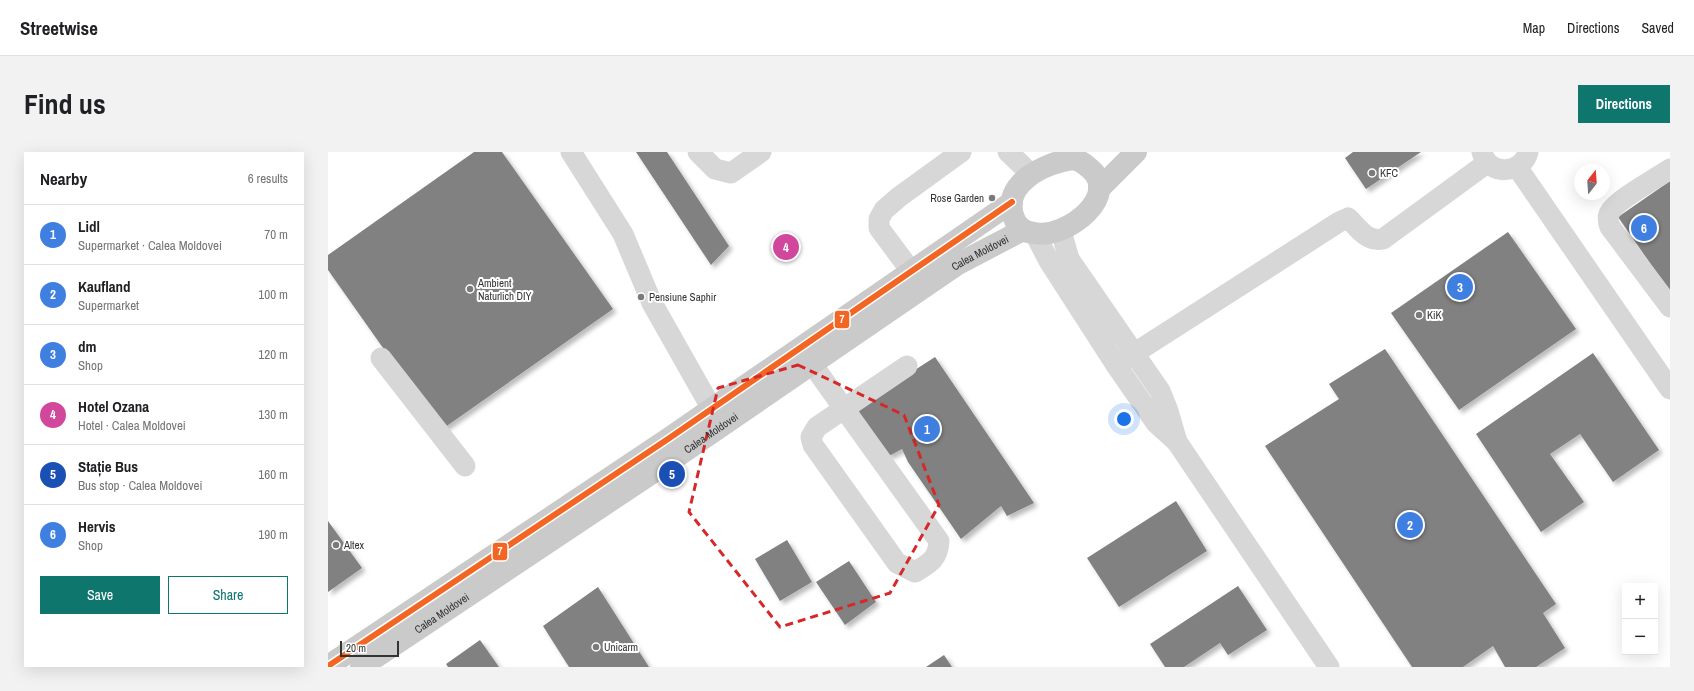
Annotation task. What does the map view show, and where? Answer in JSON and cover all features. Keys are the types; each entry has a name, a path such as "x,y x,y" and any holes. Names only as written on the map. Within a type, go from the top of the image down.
{"main road":[{"path":"1099,189 1136,152"},
{"path":"1078,156 1092,170 1097,178 1099,189 1095,202 1083,217 1061,231 1047,235 1029,232 1015,223 1012,213 1014,193 1032,174 1047,165 1078,156"},
{"name":"Calea Moldovei","path":"328,666 712,409 1012,202"},
{"name":"Calea Moldovei","path":"361,667 679,455 958,264 1029,232"}],"street":[{"path":"571,152 623,234 652,303 712,409"},
{"path":"698,152 715,169 731,173 761,152"},
{"path":"911,271 879,228 879,219 884,210 899,197 961,152"},
{"path":"1008,152 1032,174"},
{"path":"1116,365 1338,222 1348,218 1374,241 1383,239 1484,157 1501,170 1522,160 1663,365 1670,389"},
{"path":"1670,169 1620,202 1610,211 1608,216 1610,227 1670,307"},
{"path":"1061,231 1069,260 1160,391 1168,411 1177,442"},
{"path":"1029,232 1116,365 1156,423 1177,442 1329,667"},
{"path":"381,358 465,466"},
{"path":"812,364 844,408 939,541 938,553 930,562 915,572 897,563 813,445 811,437 817,427 844,408 907,366"}],"highlighted area":[{"path":"798,365 904,415 939,505 890,593 780,627 689,512 718,388"}],"building":[{"name":"Ambient Naturlich DIY","path":"474,152 502,152 613,309 441,430 328,270 328,255"},
{"path":"636,152 667,152 729,246 711,265"},
{"name":"KFC","path":"1353,152 1421,152 1366,189 1345,158"},
{"path":"1670,181 1670,292 1618,217"},
{"path":"1508,232 1576,329 1459,410 1391,313"},
{"path":"1385,349 1556,604 1543,613 1565,648 1536,667 1505,667 1493,646 1463,667 1412,667 1265,446 1339,399 1329,384"},
{"path":"1593,353 1659,450 1613,482 1580,434 1550,454 1584,502 1541,532 1476,434"},
{"path":"935,357 1034,503 1007,516 1001,506 961,539 908,462 902,449 889,456 856,408"},
{"path":"1176,501 1207,551 1119,607 1087,558"},
{"name":"Altex","path":"328,521 362,568 328,592"},
{"path":"787,540 812,582 780,601 755,559"},
{"path":"849,561 876,602 845,625 816,582"},
{"path":"1238,586 1267,630 1228,655 1220,643 1184,667 1165,667 1150,644"},
{"name":"Unicarm","path":"598,587 649,667 569,667 543,626"},
{"path":"480,640 499,667 448,667 446,664"},
{"path":"944,655 952,667 926,667"}],"transit line":[{"name":"7","path":"328,666 668,439 1012,202"}],"place":[{"name":"KFC","path":"1372,173"},
{"name":"Rose Garden","path":"992,198"},
{"name":"Hervis","path":"1644,228"},
{"name":"Hotel Ozana","path":"786,247"},
{"name":"dm","path":"1460,287"},
{"name":"Ambient Naturlich DIY","path":"470,289"},
{"name":"Pensiune Saphir","path":"641,297"},
{"name":"KiK","path":"1419,315"},
{"name":"Lidl","path":"927,429"},
{"name":"Stație Bus","path":"672,474"},
{"name":"Kaufland","path":"1410,525"},
{"name":"Altex","path":"336,545"},
{"name":"Unicarm","path":"596,647"}]}
